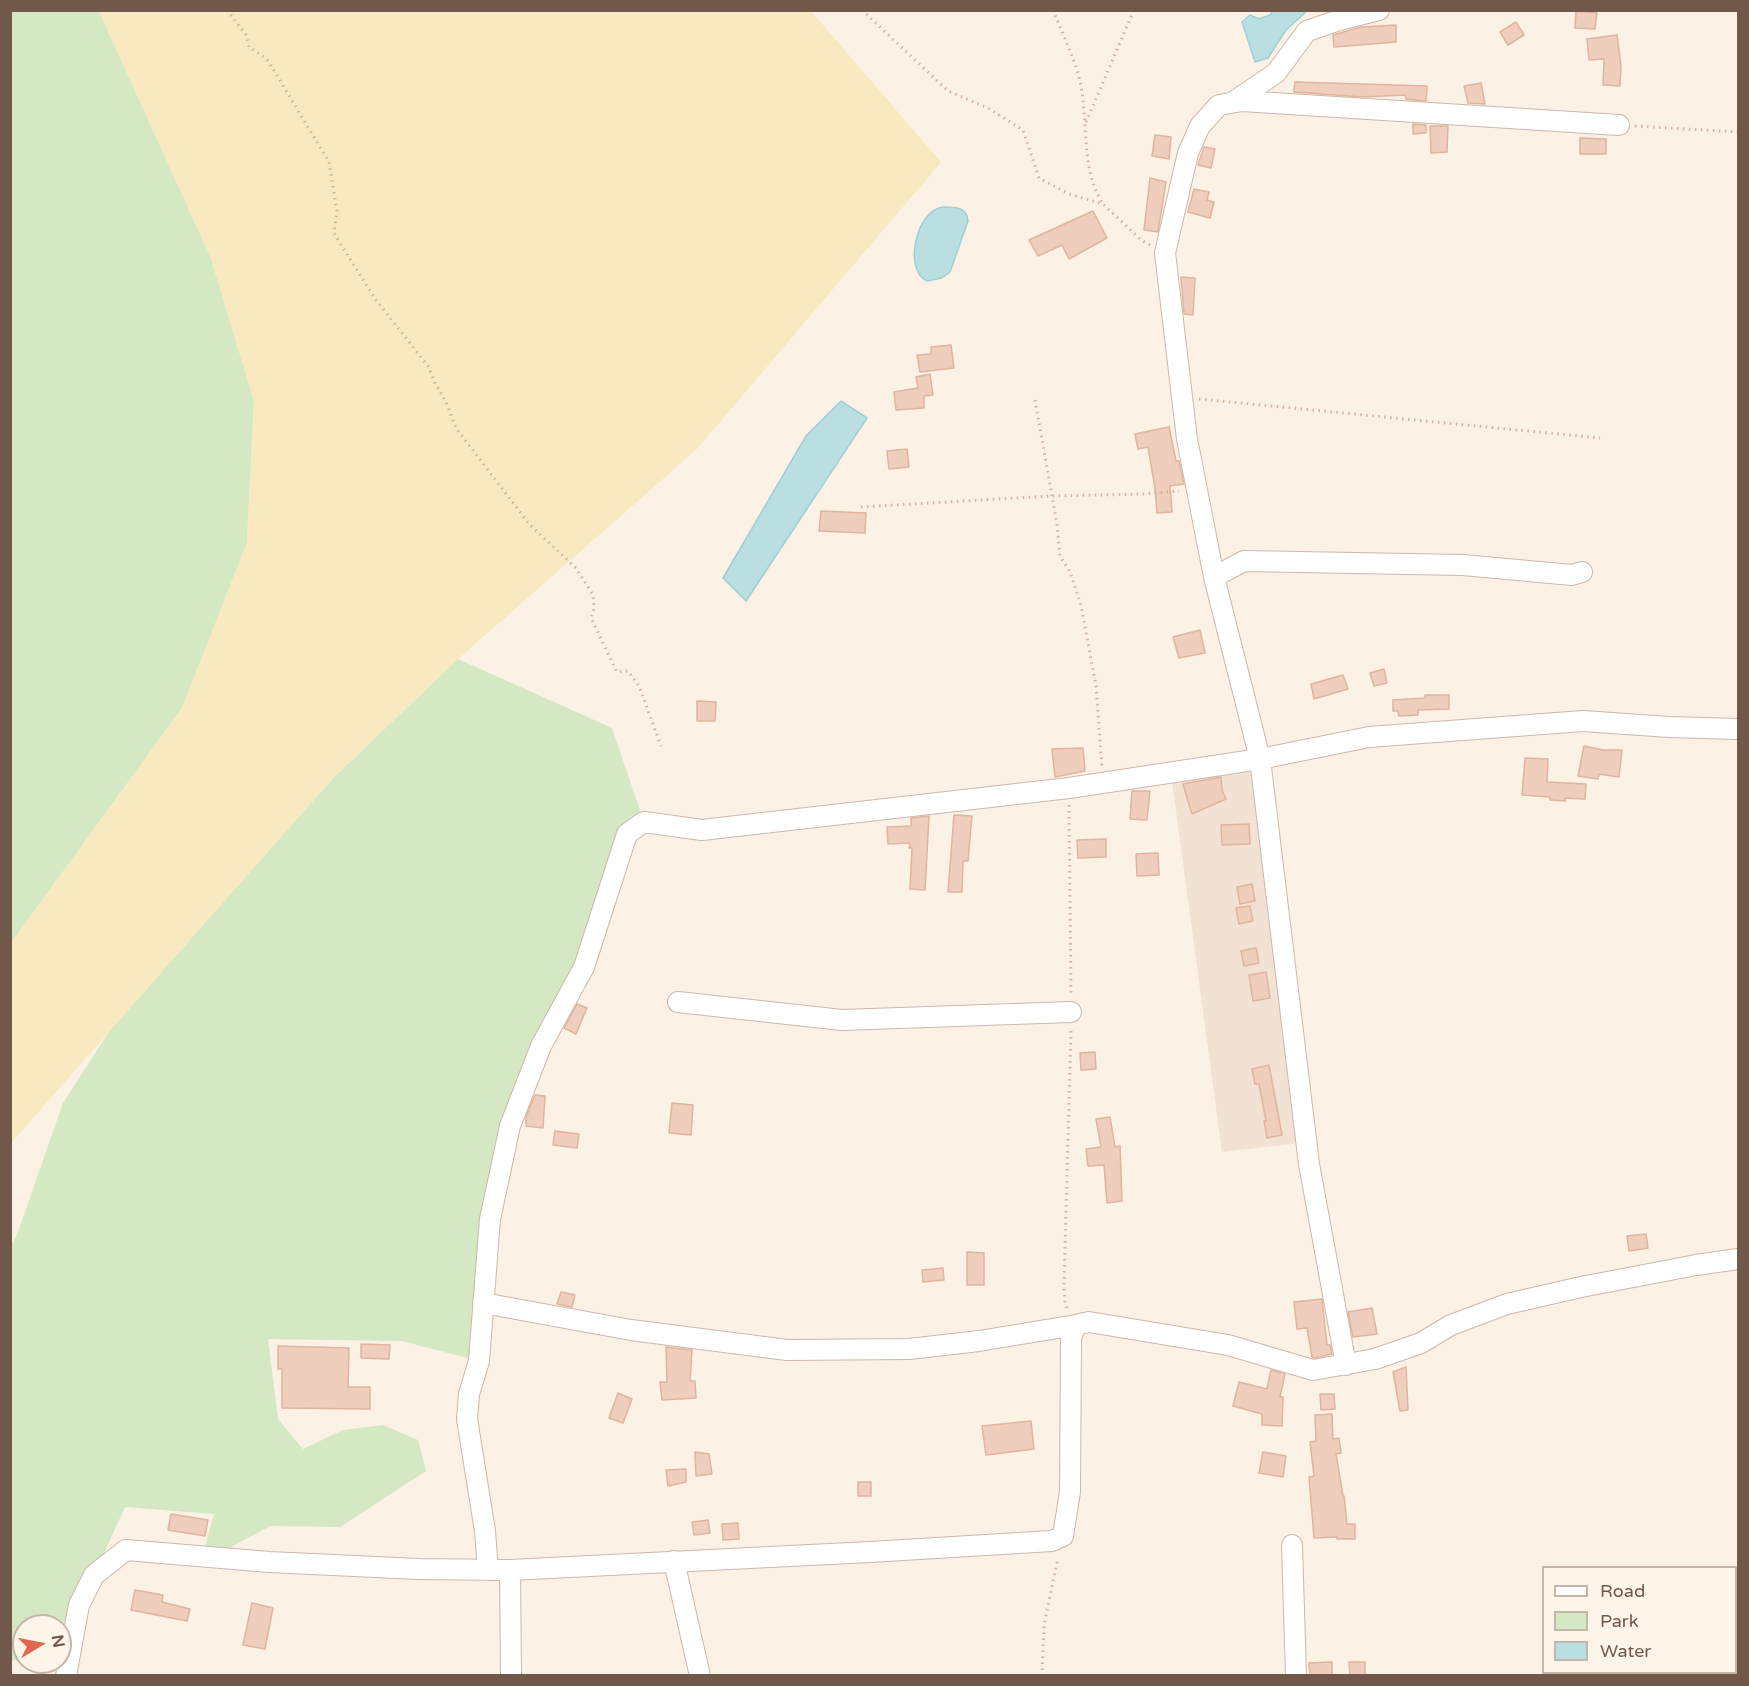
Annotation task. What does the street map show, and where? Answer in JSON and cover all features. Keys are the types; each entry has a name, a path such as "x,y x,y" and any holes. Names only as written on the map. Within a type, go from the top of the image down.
{"street":[{"path":"1233,102 1276,73 1307,31 1338,20 1379,10"},
{"path":"1346,1365 1309,1164 1260,759 1214,577 1187,440 1165,253 1188,153 1200,126 1219,105 1242,101 1618,125"},
{"path":"1214,577 1244,561 1463,565 1572,575 1582,572"},
{"path":"488,1570 485,1532 467,1419 469,1394 479,1361 490,1219 510,1126 541,1046 584,967 627,834 644,822 702,830 1069,789 1260,759 1369,736 1583,721 1738,729"},
{"path":"678,1002 842,1020 1071,1012"},
{"path":"483,1303 631,1330 787,1350 909,1349 979,1341 1089,1322 1228,1345 1313,1370 1375,1359 1421,1343 1451,1325 1507,1304 1604,1282 1696,1265 1738,1260"},
{"path":"66,1676 79,1605 94,1575 126,1550 268,1562 510,1570 870,1552 1052,1540 1063,1536 1070,1492 1071,1338 1076,1326"},
{"path":"1292,1545 1296,1676"},
{"path":"674,1561 700,1676"},
{"path":"510,1570 511,1676"}],"path":[{"path":"227,10 246,35 249,47 267,59 329,162 337,211 334,233 342,248 376,300 428,366 456,428 529,524 576,568 593,595 594,609 591,618 604,648 616,672 628,671 639,686 660,746"},
{"path":"862,10 948,91 988,108 1023,130 1039,178 1069,194 1103,204"},
{"path":"1053,10 1080,80 1088,160 1095,192 1103,204 1141,240 1165,253"},
{"path":"1086,123 1134,10"},
{"path":"1618,125 1738,132"},
{"path":"1182,399 1214,400 1600,438"},
{"path":"1035,400 1060,556 1071,572 1082,606 1096,686 1103,783"},
{"path":"861,507 1052,496 1143,494 1197,489"},
{"path":"1069,789 1071,1012 1064,1286 1065,1303 1076,1326"},
{"path":"1042,1676 1044,1625 1063,1536"}],"shaded area":[{"path":"1260,767 1308,1142 1222,1152 1172,781"}],"green space":[{"path":"11,11 99,11 211,258 254,401 247,543 182,708 11,943"},
{"path":"458,659 612,728 644,822 627,834 510,1126 479,1361 402,1341 268,1339 278,1419 303,1449 343,1430 383,1425 418,1440 426,1471 340,1527 270,1526 224,1551 202,1557 214,1514 125,1507 94,1575 72,1646 72,1614 12,1614 11,1661 11,1245 17,1235 63,1103 112,1027 334,777"}],"sand":[{"path":"99,11 811,11 941,162 697,449 458,659 334,777 11,1143 11,943 182,708 247,543 254,401 211,258"}],"water":[{"path":"1273,10 1307,11 1286,30 1268,58 1255,62 1242,22 1250,15 1259,19 1270,15"},
{"path":"943,207 963,210 968,221 950,272 942,278 927,281 920,275 916,265 914,254 916,241 926,218"},
{"path":"841,401 867,418 746,601 723,578 806,436"}],"building":[{"path":"1576,11 1597,13 1595,29 1575,28"},
{"path":"1516,22 1524,35 1508,45 1500,32"},
{"path":"1396,25 1396,42 1334,47 1333,35 1361,27"},
{"path":"1617,35 1621,66 1620,86 1603,85 1604,59 1589,60 1587,39"},
{"path":"1295,82 1427,86 1426,101 1406,99 1405,95 1362,97 1294,92"},
{"path":"1481,83 1485,104 1468,103 1464,86"},
{"path":"1413,124 1426,125 1426,133 1413,134"},
{"path":"1430,126 1448,126 1447,152 1431,153"},
{"path":"1155,135 1171,137 1169,159 1152,156"},
{"path":"1580,138 1606,139 1606,154 1580,154"},
{"path":"1204,147 1215,149 1211,168 1198,165"},
{"path":"1150,178 1166,182 1158,232 1144,230"},
{"path":"1194,189 1209,192 1207,200 1214,202 1210,218 1188,212"},
{"path":"1093,211 1107,238 1069,259 1062,245 1038,256 1029,240"},
{"path":"1181,277 1195,278 1193,315 1184,314"},
{"path":"951,345 954,368 920,372 917,355 931,354 931,347"},
{"path":"930,374 933,395 924,396 924,408 896,410 894,392 918,388 916,377"},
{"path":"1169,427 1176,461 1179,461 1184,484 1170,486 1172,512 1157,513 1148,447 1138,449 1135,434"},
{"path":"907,449 909,467 889,469 887,451"},
{"path":"821,511 866,513 865,533 819,531"},
{"path":"1200,630 1205,653 1179,658 1173,637"},
{"path":"1384,669 1387,683 1374,686 1370,673"},
{"path":"1343,675 1348,689 1314,699 1311,684"},
{"path":"1425,695 1449,695 1449,709 1418,710 1418,715 1399,716 1398,711 1393,711 1393,700 1425,698"},
{"path":"697,701 716,702 715,721 697,721"},
{"path":"1584,746 1603,750 1622,750 1619,777 1599,774 1598,779 1578,776"},
{"path":"1083,748 1085,771 1055,777 1052,749"},
{"path":"1525,758 1548,759 1547,782 1586,784 1585,799 1565,798 1565,801 1550,800 1550,797 1522,795"},
{"path":"1221,777 1222,790 1226,799 1192,814 1183,784"},
{"path":"1132,791 1150,791 1147,820 1130,819"},
{"path":"954,815 972,816 968,861 963,861 962,892 948,892"},
{"path":"929,816 925,890 910,889 912,848 909,848 910,843 888,844 887,827 911,826 911,818"},
{"path":"1249,824 1250,844 1222,845 1221,825"},
{"path":"1106,839 1106,857 1078,858 1077,840"},
{"path":"1158,853 1159,875 1137,876 1136,854"},
{"path":"1252,884 1255,901 1240,904 1237,887"},
{"path":"1250,906 1253,921 1239,924 1236,908"},
{"path":"1256,948 1259,963 1244,966 1241,951"},
{"path":"1266,972 1270,998 1253,1001 1249,975"},
{"path":"577,1004 587,1008 576,1034 564,1028"},
{"path":"1095,1052 1096,1069 1081,1070 1080,1053"},
{"path":"1269,1065 1282,1135 1267,1138 1259,1084 1255,1084 1252,1069"},
{"path":"535,1095 545,1096 543,1128 526,1126 526,1117"},
{"path":"672,1103 693,1105 691,1135 669,1133"},
{"path":"1110,1117 1115,1147 1120,1146 1122,1201 1107,1203 1104,1165 1088,1166 1086,1149 1101,1147 1096,1119"},
{"path":"555,1131 579,1134 577,1148 553,1145"},
{"path":"1646,1234 1648,1248 1629,1251 1627,1236"},
{"path":"967,1252 984,1253 984,1285 967,1285"},
{"path":"943,1268 944,1280 923,1282 922,1270"},
{"path":"561,1292 575,1295 572,1307 557,1304"},
{"path":"1322,1299 1327,1345 1330,1345 1332,1354 1314,1358 1307,1328 1297,1329 1294,1302"},
{"path":"1372,1308 1377,1334 1353,1337 1348,1312"},
{"path":"361,1344 390,1345 389,1359 361,1358"},
{"path":"278,1346 349,1348 348,1387 370,1387 370,1409 282,1408 282,1369 278,1369"},
{"path":"666,1347 692,1350 690,1381 695,1381 696,1398 662,1400 660,1382 667,1382"},
{"path":"1406,1367 1408,1410 1400,1411 1393,1372"},
{"path":"1271,1370 1285,1374 1280,1397 1283,1397 1282,1426 1262,1425 1262,1414 1233,1406 1239,1382 1267,1389"},
{"path":"618,1393 632,1399 623,1423 609,1418"},
{"path":"1320,1394 1334,1394 1335,1409 1321,1410"},
{"path":"1332,1414 1333,1439 1339,1438 1341,1453 1336,1454 1347,1524 1355,1524 1355,1539 1314,1538 1309,1477 1314,1476 1310,1442 1316,1441 1315,1415"},
{"path":"1031,1421 1034,1449 986,1455 982,1426"},
{"path":"695,1452 709,1454 712,1474 696,1476"},
{"path":"1263,1452 1286,1456 1283,1477 1259,1473"},
{"path":"686,1469 686,1482 668,1486 666,1470"},
{"path":"858,1482 871,1482 871,1496 858,1496"},
{"path":"171,1514 208,1520 205,1536 168,1530"},
{"path":"708,1520 710,1533 694,1535 692,1522"},
{"path":"738,1523 739,1539 723,1540 722,1524"},
{"path":"135,1590 163,1595 162,1602 190,1609 187,1621 131,1610"},
{"path":"252,1603 273,1608 265,1649 243,1645"},
{"path":"1332,1662 1332,1675 1310,1676 1309,1663"},
{"path":"1349,1662 1365,1662 1365,1676 1350,1676"}]}
